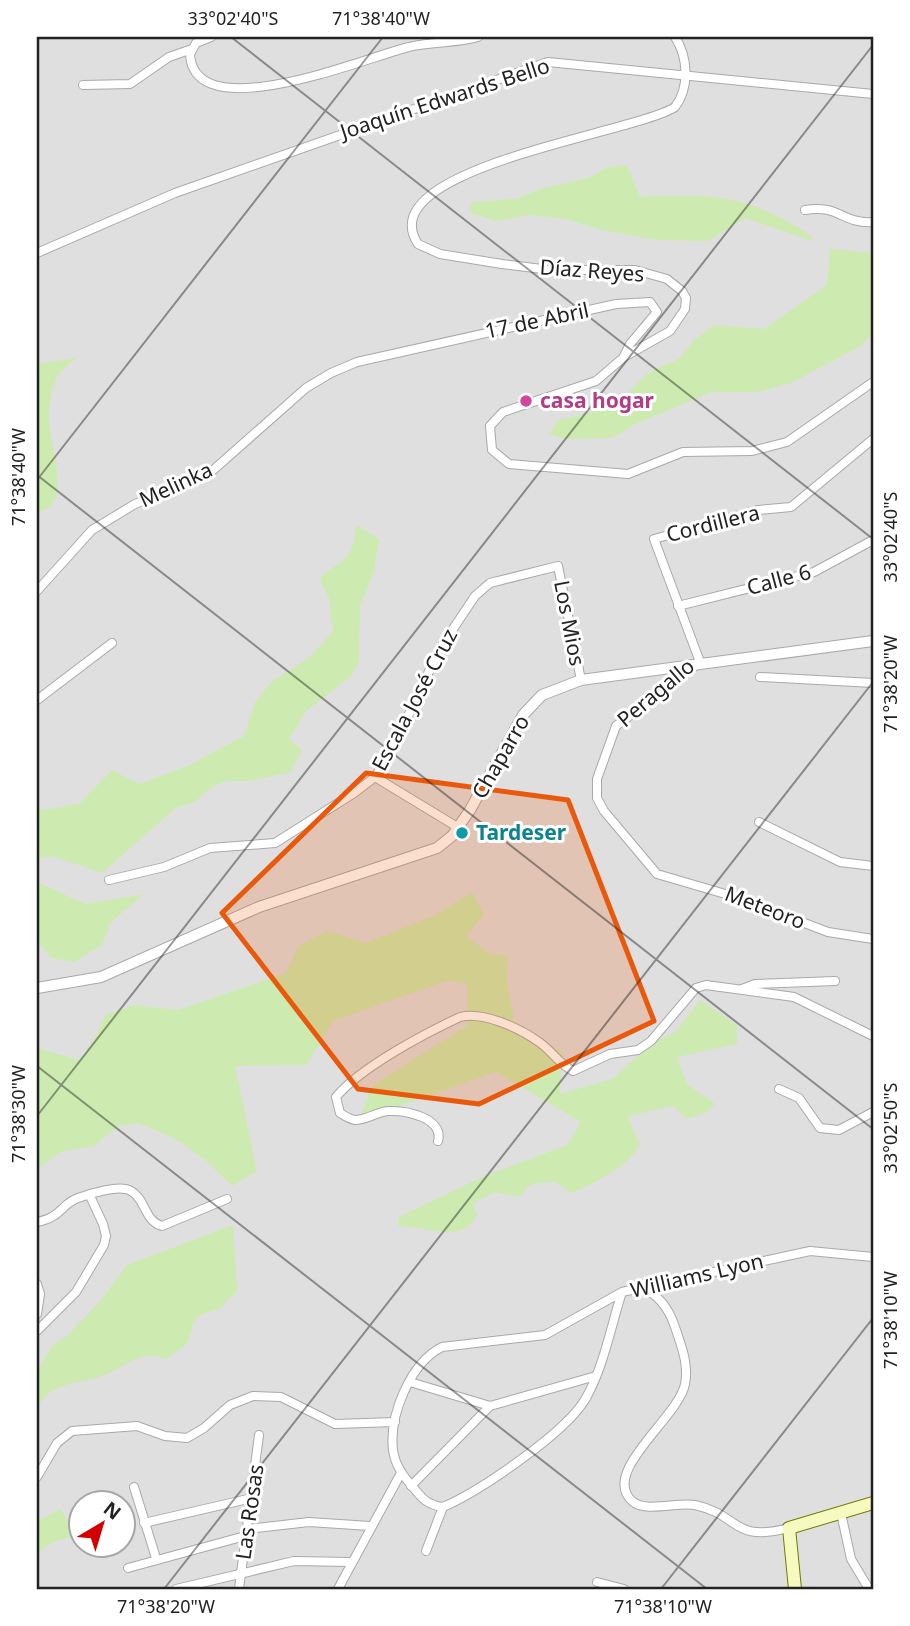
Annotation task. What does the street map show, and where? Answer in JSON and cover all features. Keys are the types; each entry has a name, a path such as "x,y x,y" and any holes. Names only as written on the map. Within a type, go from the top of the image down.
{"main road":[{"path":"795,1589 789,1528 873,1503"}],"street":[{"path":"211,37 196,43 192,49 191,63 206,81 262,88 297,82 408,47 478,37"},
{"path":"674,37 683,57 685,78"},
{"path":"83,85 130,84 169,57 192,49"},
{"name":"Joaquín Edwards Bello","path":"37,253 175,193 548,62 685,78 873,94"},
{"name":"Díaz Reyes","path":"685,78 680,101 668,112 466,172 428,196 411,220 418,244 440,254 550,270 635,270 675,284 685,298 681,317 670,331 624,358 596,381 503,412 490,426 492,450 509,464 628,474 683,452 752,451 788,442 873,382"},
{"path":"805,210 829,208 851,220 873,222"},
{"name":"17 de Abril","path":"357,362 616,304 650,302 657,312 630,344 624,358"},
{"name":"Melinka","path":"37,591 92,530 135,504 211,472 306,388 357,362"},
{"name":"Cordillera","path":"654,539 758,510 791,507 873,439"},
{"name":"Peragallo","path":"654,539 700,662 616,726 597,779 597,798 604,811 657,874"},
{"name":"Calle 6","path":"678,606 814,572 873,540"},
{"name":"Los Mios","path":"558,566 581,680"},
{"name":"Escala José Cruz","path":"109,880 164,867 211,848 275,843 375,777 402,732 439,650 475,596 490,583 558,566"},
{"name":"Chaparro","path":"37,988 101,977 259,907 437,848 458,828 523,715 542,695 581,680 873,641"},
{"path":"37,700 112,643"},
{"path":"760,677 873,683"},
{"path":"375,777 458,828"},
{"path":"759,822 840,862 873,866"},
{"name":"Meteoro","path":"657,874 704,886 828,932 873,939"},
{"path":"742,989 755,984 835,981"},
{"path":"438,1141 440,1133 437,1125 430,1121 389,1111 367,1119 352,1120 340,1113 336,1097 364,1073 460,1017 471,1014 527,1035 573,1071 610,1054 638,1050 677,1013 696,988 706,985 794,998 873,1036"},
{"path":"779,1089 799,1098 816,1126 827,1130 845,1128 873,1112"},
{"path":"37,1222 50,1220 73,1201 129,1189 149,1218 162,1226 227,1199"},
{"path":"37,1331 76,1292 104,1245 106,1236 103,1224 90,1196"},
{"name":"Williams Lyon","path":"443,1507 486,1484 529,1454 585,1401 596,1376 622,1292 810,1251 873,1257"},
{"path":"37,1284 40,1293 37,1314"},
{"path":"638,1287 658,1297 672,1319 685,1359 686,1374 685,1386 674,1410 629,1463 623,1484 626,1494 634,1503 643,1506 677,1503 704,1508 755,1535 789,1528"},
{"path":"426,1551 443,1507 425,1502 401,1473 393,1452 395,1422 410,1382 424,1362 442,1347 545,1335 622,1292"},
{"path":"411,1486 490,1406 596,1376"},
{"path":"410,1382 490,1406"},
{"path":"37,1477 57,1443 72,1431 137,1426 164,1436 187,1438 204,1428 230,1405 253,1396 281,1397 335,1424 395,1422"},
{"name":"Las Rosas","path":"239,1589 259,1435"},
{"path":"338,1589 401,1473"},
{"path":"134,1487 156,1558"},
{"path":"145,1522 252,1498"},
{"path":"841,1513 851,1559 869,1589"},
{"path":"128,1568 246,1533 309,1522 370,1526"},
{"path":"176,1589 294,1561 350,1563"},
{"path":"597,1582 624,1589"}],"highlighted area":[{"path":"366,773 568,800 654,1021 479,1104 358,1089 222,913"}],"shaded area":[{"path":"37,37 873,37 873,1589 37,1589"}],"green space":[{"path":"627,165 640,197 689,196 730,200 769,212 789,222 812,236 812,241 745,218 708,241 657,240 601,230 566,219 529,215 497,221 470,213 470,203 518,198 544,188 588,178 608,167"},
{"path":"830,249 873,253 873,333 861,346 791,383 758,392 712,392 633,425 612,438 566,439 549,434 558,420 586,414 625,396 648,373 680,358 694,340 714,325 764,329 827,285"},
{"path":"77,358 59,374 52,393 49,421 57,489 55,500 48,508 37,512 37,364"},
{"path":"356,525 379,539 374,572 360,605 359,663 351,676 306,711 289,739 302,750 291,772 249,781 226,781 212,787 195,802 177,807 102,873 55,857 37,858 37,805 43,810 79,804 112,770 139,784 185,767 244,736 255,702 272,681 309,658 333,631 329,598 319,578 350,552"},
{"path":"37,882 86,904 144,894 111,922 102,945 74,962 52,958 37,941"},
{"path":"472,892 484,915 466,936 487,952 508,957 507,980 514,1021 562,1052 560,1094 612,1079 652,1043 676,1031 700,1000 737,1025 737,1044 677,1057 687,1084 715,1104 705,1113 686,1119 673,1106 628,1116 640,1146 627,1161 609,1174 571,1193 553,1181 530,1185 519,1197 495,1192 473,1203 477,1215 462,1230 452,1232 398,1226 399,1217 482,1177 567,1145 581,1122 496,1072 359,1120 372,1086 468,1025 467,984 449,980 333,1021 307,1065 235,1066 257,1171 232,1186 205,1160 177,1140 139,1123 118,1126 94,1146 62,1151 37,1169 37,1048 79,1060 93,1042 105,1015 134,1005 178,1010 286,973 298,947 326,931 367,943 435,915"},
{"path":"233,1225 237,1291 219,1309 202,1314 194,1321 188,1343 166,1359 156,1356 139,1358 108,1374 56,1389 49,1393 37,1408 37,1371 53,1345 69,1334 100,1301 127,1265"},
{"path":"60,1509 66,1518 66,1538 53,1542 37,1553 37,1521"}],"place":[{"name":"casa hogar","path":"526,401"},
{"name":"Tardeser","path":"462,833"}]}
